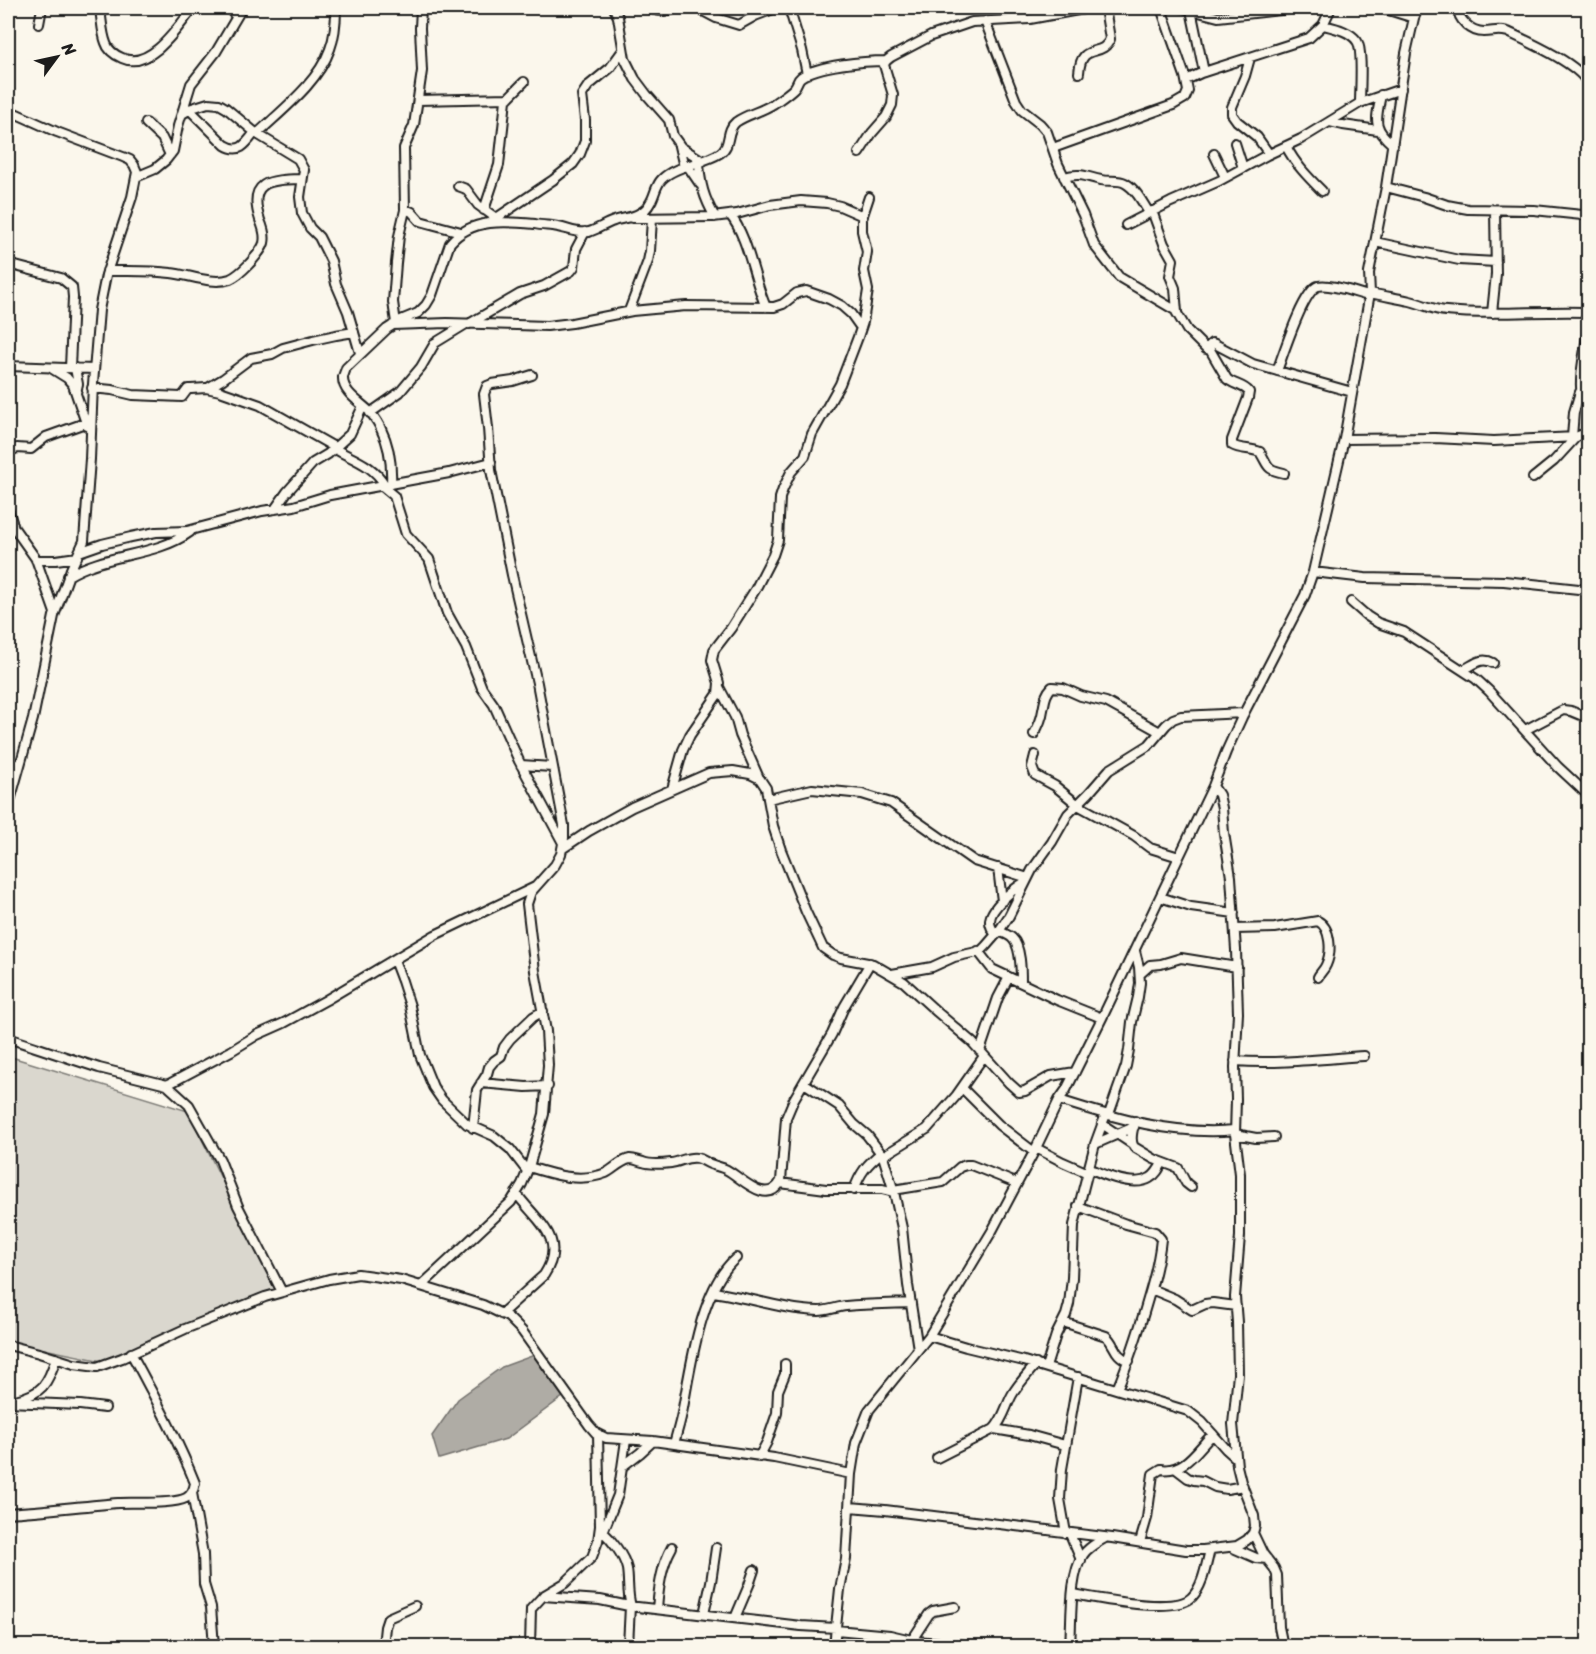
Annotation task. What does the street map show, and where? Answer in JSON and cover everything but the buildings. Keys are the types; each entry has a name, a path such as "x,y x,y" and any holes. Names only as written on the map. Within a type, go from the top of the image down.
{"street":[{"path":"39,24 42,8"},
{"path":"98,8 106,45 115,55 125,60 134,60 157,50 169,39 193,8"},
{"path":"225,8 236,16"},
{"path":"136,177 155,169 173,151 191,84 216,52 242,8"},
{"path":"189,109 225,145 232,149 241,148 302,91 324,63 331,49 336,8"},
{"path":"394,324 396,263 405,209 404,148 414,125 423,60 421,8"},
{"path":"614,8 618,17 625,59 635,79 669,120 686,166 701,185"},
{"path":"648,8 667,12 677,8"},
{"path":"697,8 716,18 740,25 776,8"},
{"path":"789,8 807,74"},
{"path":"386,485 391,462 387,442 381,428 370,413 349,393 343,377 346,368 360,353 394,324 418,313 426,305 432,295 450,243 461,232 468,228 500,221 555,226 576,233 641,213 649,205 662,179 686,166 722,152 728,142 729,129 734,123 774,104 796,86 798,79 807,74 866,61 886,61 931,36 964,24 1030,19 1089,8"},
{"path":"1078,73 1081,59 1085,54 1105,46 1110,39 1105,8"},
{"path":"1053,148 1185,98 1188,91 1186,80 1161,8"},
{"path":"1204,72 1187,9 1218,17 1299,8"},
{"path":"1186,80 1309,38 1323,25 1331,8"},
{"path":"1382,8 1414,18"},
{"path":"834,1647 840,1589 846,1559 851,1474 856,1443 869,1410 929,1336 992,1231 1102,1018 1213,786 1244,713 1305,596 1313,572 1344,439 1369,295 1370,273 1393,145 1406,53 1418,8"},
{"path":"1458,8 1460,18 1471,27 1480,32 1500,30 1508,32 1561,60 1584,76 1588,83"},
{"path":"986,21 1016,102 1047,132 1094,245 1119,277 1178,312"},
{"path":"1323,25 1341,30 1359,43 1360,103"},
{"path":"487,224 554,180 573,164 585,141 582,95 588,86 610,68 623,50"},
{"path":"1250,58 1232,107 1232,114 1237,122 1257,137 1269,154"},
{"path":"859,153 886,117 892,105 893,95 884,65 886,61"},
{"path":"484,210 499,165 508,98 524,82"},
{"path":"1126,225 1301,139 1360,103 1401,89"},
{"path":"1381,95 1376,121 1378,130 1393,145"},
{"path":"418,100 508,98"},
{"path":"182,114 189,109 208,103 219,104 256,133 298,159 304,171 300,197 302,213 310,228 319,237 331,261 336,284 360,353"},
{"path":"8,110 129,160 136,172 132,197 107,271 99,310 92,388 84,541 54,613 33,719 8,808"},
{"path":"1330,122 1343,126 1378,130"},
{"path":"146,123 162,138 170,155"},
{"path":"1234,143 1243,168"},
{"path":"679,146 701,162"},
{"path":"1286,146 1292,159 1322,191"},
{"path":"1214,154 1225,177"},
{"path":"701,162 701,185 705,199 715,217"},
{"path":"1064,177 1073,174 1101,180 1122,181 1136,193 1150,212 1173,260 1170,276 1175,288 1178,312 1195,339 1206,349 1209,348"},
{"path":"107,271 162,272 216,281 237,276 259,253 264,242 265,233 256,207 258,190 272,181 302,179"},
{"path":"458,186 466,189 484,210 496,218"},
{"path":"1386,187 1447,206 1468,209 1534,210 1582,214"},
{"path":"869,196 863,216 862,231 867,252 864,271 868,290 861,328 840,384 812,434 805,456 791,472 783,489 780,498 778,540 773,555 755,590 712,655 719,687 735,717 740,735 759,778 766,788 773,826 781,850 823,948 833,955 870,963 892,974 915,991 972,1042 1019,1092 1052,1076 1075,1072"},
{"path":"626,218 715,217 801,201 833,204 863,216"},
{"path":"405,209 408,209 420,221 461,232"},
{"path":"1492,313 1496,262 1495,210"},
{"path":"730,215 739,229 766,307"},
{"path":"629,311 651,251 652,219"},
{"path":"370,413 400,392 426,360 435,343 520,294 544,286 571,271 574,267 576,249 585,232"},
{"path":"1375,242 1459,260 1496,262"},
{"path":"8,264 53,275 67,281 72,287 73,368 78,379 76,393"},
{"path":"1277,371 1301,308 1314,288 1320,285 1411,301 1434,310 1492,313 1555,310 1588,312"},
{"path":"394,324 547,326 629,311 686,306 774,307 783,304 797,293 806,291 842,306 861,328"},
{"path":"1588,329 1582,369 1582,396 1588,409"},
{"path":"208,388 227,377 251,358 272,354 283,348 336,334 354,333"},
{"path":"1209,348 1215,344 1253,364 1352,392"},
{"path":"1209,348 1227,379 1246,388 1249,392 1232,445 1260,452 1267,466 1274,471 1284,473"},
{"path":"8,366 94,369"},
{"path":"49,367 67,378 76,393 91,435"},
{"path":"421,1286 511,1202 528,1169 544,1114 548,1086 548,1053 527,904 531,892 555,865 562,846 564,825 537,683 512,576 490,462 484,390 492,384 532,375"},
{"path":"1533,478 1554,461 1574,437 1574,412 1582,386"},
{"path":"92,388 133,395 177,398 182,397 188,389 220,390 260,405 377,473 394,496 406,534 429,560 447,613 466,647 482,688 494,705 562,846"},
{"path":"275,509 313,463 336,448 350,434 363,406"},
{"path":"8,452 17,448 32,449 46,437 85,423"},
{"path":"1344,439 1435,438 1494,441 1574,437 1588,433"},
{"path":"36,560 56,560 102,544 131,537 156,532 187,531 262,511 294,506 330,495 449,473 490,462"},
{"path":"8,509 11,527 30,549 36,560 54,613"},
{"path":"68,576 92,564 178,540 196,528"},
{"path":"1313,572 1365,578 1504,581 1588,590"},
{"path":"1351,602 1378,623 1404,632 1463,669 1489,691 1558,767 1588,795"},
{"path":"1463,669 1482,660 1493,663"},
{"path":"672,789 683,750 690,735 716,699 719,687"},
{"path":"1034,734 1044,710 1046,696 1052,687 1106,702 1160,732"},
{"path":"1525,730 1563,710 1588,718"},
{"path":"892,974 932,967 986,946 1009,916 1027,879 1068,814 1108,770 1149,745 1173,719 1181,716 1244,713"},
{"path":"1035,755 1032,767 1035,775 1055,786 1077,804 1150,848 1179,857"},
{"path":"8,759 19,766"},
{"path":"522,765 552,767"},
{"path":"562,846 624,812 709,773 733,771 759,778"},
{"path":"850,1507 1140,1542 1186,1550 1210,1550 1237,1546 1253,1533 1254,1516 1236,1458 1233,1424 1238,1374 1235,1297 1240,1236 1240,1174 1235,1132 1235,1060 1238,1013 1235,929 1222,808 1219,795 1213,786"},
{"path":"768,799 812,789 862,794 891,803 974,861 1027,879"},
{"path":"998,868 1002,901"},
{"path":"1021,982 1020,960 1016,943 1012,938 997,933 989,921 1002,901 1027,879"},
{"path":"167,1085 326,1000 435,935 537,886"},
{"path":"1160,897 1191,907 1234,913"},
{"path":"1235,929 1275,928 1321,922 1329,940 1329,958 1317,977"},
{"path":"978,951 992,969 1057,1000 1102,1018"},
{"path":"1046,1367 1069,1304 1074,1225 1078,1206 1095,1144 1126,1066 1140,974 1134,951"},
{"path":"1140,974 1149,965 1181,958 1237,967"},
{"path":"394,960 407,998 420,1055 433,1087 461,1119 474,1128 494,1136 528,1169 584,1178 609,1172 619,1163 630,1159 644,1163 670,1163 694,1157 726,1169 753,1188 768,1191 780,1183 786,1118 794,1099 870,963"},
{"path":"854,1190 858,1178 870,1161 927,1129 962,1088 982,1053 998,998 1009,977"},
{"path":"474,1128 477,1090 489,1067 501,1056 510,1039 533,1017 543,1011"},
{"path":"8,1038 99,1068 167,1085 189,1104 220,1160 238,1206 282,1292"},
{"path":"1235,1060 1261,1063 1305,1062 1364,1056"},
{"path":"481,1083 526,1087 548,1086"},
{"path":"804,1083 839,1106 882,1155 903,1228 908,1285 918,1349"},
{"path":"962,1088 999,1125 1035,1150 1063,1162 1124,1180 1140,1181 1152,1177 1162,1163"},
{"path":"1059,1100 1134,1124 1188,1131 1235,1132 1256,1138 1274,1137"},
{"path":"1102,1124 1134,1147 1162,1163 1178,1168 1191,1186"},
{"path":"1095,1144 1134,1124"},
{"path":"1132,1144 1134,1124"},
{"path":"780,1183 826,1189 894,1191 943,1182 960,1167 966,1165 1016,1183"},
{"path":"501,1314 544,1275 549,1268 553,1250 551,1239 545,1228 516,1193"},
{"path":"1078,1206 1155,1232 1161,1239 1151,1289 1129,1360 1117,1389"},
{"path":"674,1444 700,1322 724,1270 736,1258"},
{"path":"8,1345 74,1364 98,1367 234,1309 282,1292 329,1279 358,1274 401,1280 483,1305 508,1317 522,1331 589,1425 606,1438 653,1441 774,1458 851,1474"},
{"path":"1151,1289 1175,1299 1192,1310 1213,1303 1236,1306"},
{"path":"713,1292 773,1305 820,1311 878,1303 911,1303"},
{"path":"1063,1322 1106,1336 1118,1355 1129,1360"},
{"path":"929,1336 1036,1364 1188,1411 1202,1422 1236,1458"},
{"path":"131,1353 170,1427 195,1483 192,1493 203,1554 204,1584 211,1607 214,1647"},
{"path":"8,1402 28,1396 48,1382 56,1358"},
{"path":"759,1457 775,1422 778,1391 785,1374 785,1364"},
{"path":"937,1458 994,1429 1000,1422 1015,1390 1036,1364"},
{"path":"1078,1377 1065,1445 1060,1499 1068,1533 1081,1560"},
{"path":"8,1402 105,1408"},
{"path":"994,1429 1029,1435 1065,1445"},
{"path":"598,1434 601,1530 623,1558 627,1569 631,1606 628,1647"},
{"path":"1140,1542 1147,1518 1153,1474 1161,1469 1175,1468 1188,1461 1213,1434"},
{"path":"530,1647 531,1610 536,1602 565,1583 592,1557 601,1530 618,1495 626,1440"},
{"path":"623,1466 653,1441"},
{"path":"1175,1468 1188,1478 1203,1481 1215,1487 1227,1489 1243,1486"},
{"path":"8,1513 181,1500 192,1493"},
{"path":"1253,1533 1277,1575 1279,1627 1283,1647"},
{"path":"1070,1647 1077,1565 1092,1545 1105,1538"},
{"path":"657,1609 660,1576 672,1547"},
{"path":"1231,1547 1256,1558 1267,1559"},
{"path":"704,1614 716,1548"},
{"path":"1073,1594 1164,1606 1180,1604 1191,1599 1198,1589 1210,1550"},
{"path":"735,1618 754,1570"},
{"path":"543,1596 600,1600 631,1606 976,1647"},
{"path":"383,1647 388,1618 415,1606"},
{"path":"912,1640 929,1614 933,1611 955,1607"},
{"path":"8,1639 9,1647"}],"shaded area":[{"path":"8,1056 188,1111 278,1294 112,1363 8,1340"},
{"path":"537,1354 550,1367 564,1396 506,1439 439,1459 432,1436 458,1399 502,1367"}]}
